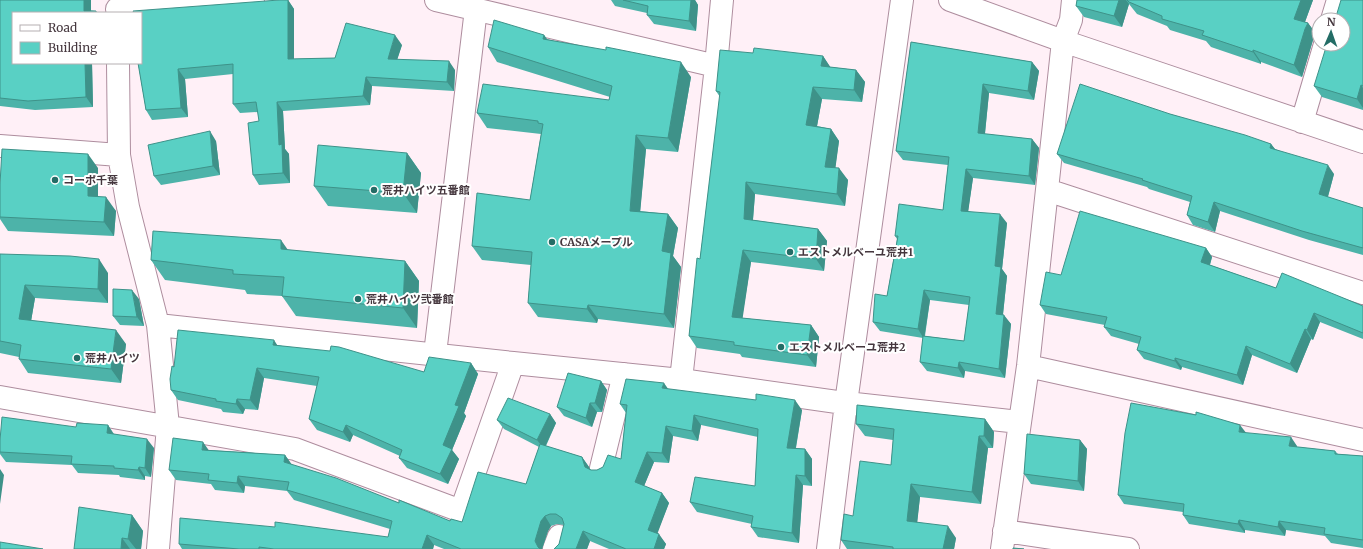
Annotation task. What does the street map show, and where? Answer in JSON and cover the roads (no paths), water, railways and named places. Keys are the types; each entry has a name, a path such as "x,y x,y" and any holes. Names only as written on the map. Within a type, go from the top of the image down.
{"street":[{"path":"117,7 253,0"},
{"path":"436,0 716,66"},
{"path":"681,380 722,0"},
{"path":"828,549 846,403 902,0"},
{"path":"950,0 1063,41 1363,142"},
{"path":"1073,0 1071,20 1063,41 1028,366 1003,540 1128,549"},
{"path":"1334,12 1338,0"},
{"path":"435,354 476,9"},
{"path":"1302,122 1322,52"},
{"path":"118,64 119,155 128,207 158,324 168,426 158,549"},
{"path":"0,146 119,155"},
{"path":"1047,190 1363,293"},
{"path":"158,324 681,380 846,403 1019,422"},
{"path":"0,397 295,449 461,511 513,363"},
{"path":"1028,366 1363,440"},
{"path":"601,468 624,374"}],"place":[{"name":"コーポ千葉","path":"55,180"},
{"name":"荒井ハイツ五番館","path":"374,190"},
{"name":"CASAメープル","path":"552,242"},
{"name":"エストメルベーユ荒井1","path":"790,252"},
{"name":"荒井ハイツ弐番館","path":"358,299"},
{"name":"エストメルベーユ荒井2","path":"781,347"},
{"name":"荒井ハイツ","path":"77,358"}]}
